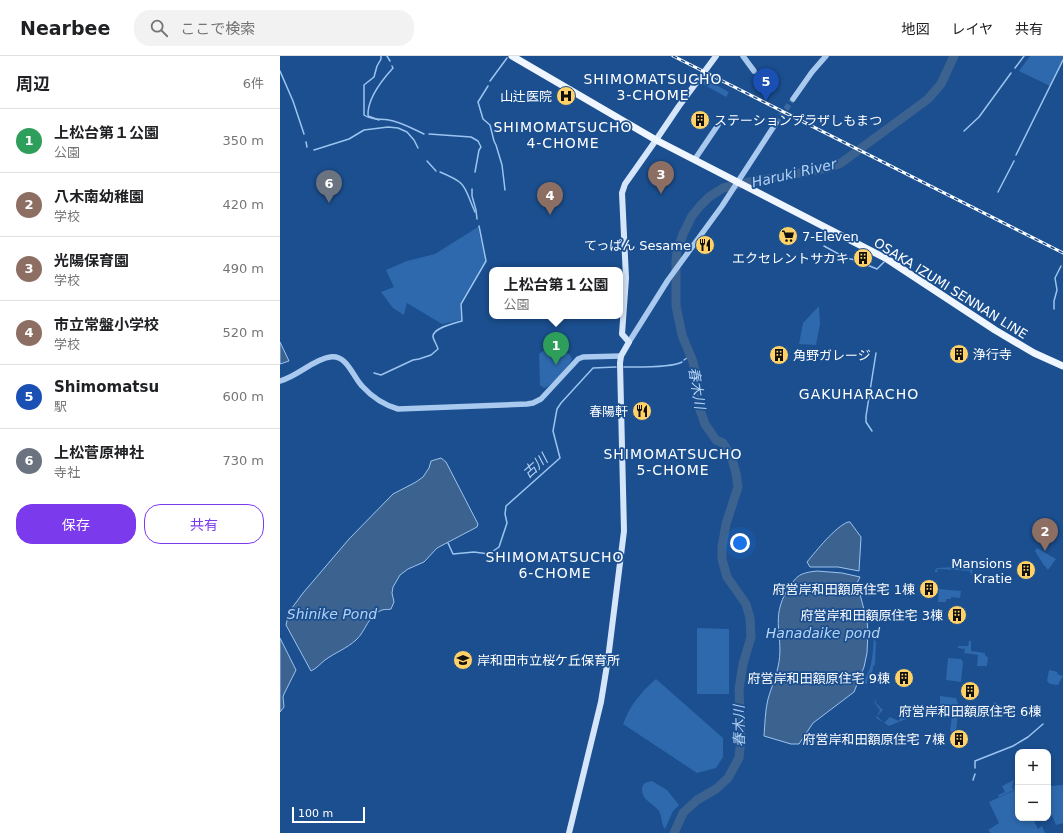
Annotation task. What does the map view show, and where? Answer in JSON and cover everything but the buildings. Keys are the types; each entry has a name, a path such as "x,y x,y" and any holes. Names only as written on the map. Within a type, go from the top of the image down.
{"main road":[{"name":"OSAKA IZUMI SENNAN LINE","path":"512,56 656,140 737,179 753,190 887,259 1002,334 1034,353 1063,366"},
{"path":"569,833 601,702 624,531 620,369 621,356 629,342 622,334 626,278 622,193 626,184 679,106 716,56"}],"street":[{"path":"744,56 754,71"},
{"path":"793,99 812,72 826,56"},
{"path":"629,342 682,259 722,206 737,179 776,123"},
{"path":"695,159 718,125"},
{"path":"280,381 297,375 311,365 331,356 342,360 363,387 384,405 398,409 527,404 541,399 578,359 583,357 621,356"}],"shaded area":[{"path":"1030,56 1063,56 1050,86 1019,71"},
{"path":"705,79 729,92 726,97 703,84"},
{"path":"478,227 485,261 460,303 461,320 442,324 407,303 404,315 393,308 381,292 394,287 386,270 407,261 435,254"},
{"path":"819,306 820,324 816,345 799,344 803,323"},
{"path":"543,351 567,353 572,359 560,375 551,384 544,388 540,385 539,354"},
{"path":"1037,548 1056,559 1048,570 1035,551"},
{"path":"972,566 971,575 970,571 937,569 938,572 935,572 937,568"},
{"path":"939,589 961,591 960,598 951,597 951,599 946,599 946,602 938,602"},
{"path":"697,628 729,629 729,694 697,694"},
{"path":"874,636 876,636 875,665 873,666 872,676 868,675 867,684 864,683 871,664"},
{"path":"969,641 971,641 971,651 985,653 985,656 988,657 987,666 977,666 978,655 964,653 965,649 958,648 958,646 968,646"},
{"path":"948,658 961,659 963,662 961,682 946,680"},
{"path":"1049,670 1058,672 1057,674 1063,676 1058,685 1050,684 1047,681"},
{"path":"656,679 723,738 723,757 716,768 697,773 623,724 636,699"},
{"path":"940,696 956,698 958,704 954,706 940,705"},
{"path":"876,700 875,702 883,710 877,716 880,710 874,702"},
{"path":"994,702 1005,707 1003,714 990,711"},
{"path":"953,709 958,710 956,732 950,731"},
{"path":"916,713 918,714 889,726 884,723 890,717 899,721 900,718"},
{"path":"877,716 884,723 876,718"},
{"path":"1014,780 1012,787 1014,790 999,797 998,795 1005,792 1002,786"},
{"path":"652,781 667,790 679,805 673,811 665,829 661,815 657,808 643,796 643,785"},
{"path":"1063,785 1063,823 1056,825 1052,815 1051,786"},
{"path":"1015,790 1015,821 1034,821 1038,829 1042,826 1045,833 991,833 988,830 999,823 989,802"}],"water":[{"path":"280,342 289,361 280,364"},
{"name":"Shinike Pond","path":"441,458 446,462 478,524 477,527 437,548 424,562 408,569 400,575 393,587 392,593 394,602 391,609 377,612 370,619 356,640 311,671 286,625 289,612 303,593 349,539 393,494 423,477 429,468 431,461"},
{"path":"850,522 861,537 859,571 838,567 810,567 807,562 815,552 837,529"},
{"name":"Hanadaike pond","path":"817,571 842,573 860,577 857,583 867,621 867,653 864,667 854,692 813,723 799,744 791,744 764,736 767,704 780,656 778,628 779,610 782,600 794,581 803,574"},
{"path":"280,638 296,670 284,694 284,707 280,712"}],"waterway":[{"path":"381,56 374,77 364,85 364,115 373,119 386,119 398,122 424,134"},
{"path":"387,56 390,61"},
{"name":"春木川","path":"674,833 683,813 697,800 716,789 728,778 739,758 741,738 739,689 743,664 751,637 750,618 746,604 727,577 722,559 722,547 726,524 738,487 736,473 731,456 723,443 716,440 705,424 699,407 697,379 693,362 682,335 676,306 676,262 677,252 683,234 692,216 700,206 709,197 723,188 828,168 841,163 928,99 941,84 954,56"},
{"path":"1015,68 1024,56"},
{"path":"490,81 507,58"},
{"path":"1016,155 1063,60"},
{"path":"379,120 368,116 368,109 376,90 393,68 392,66"},
{"path":"280,71 293,101 304,134"},
{"path":"964,131 979,117 1011,73"},
{"path":"488,86 478,102 483,119 490,125 502,165 505,190"},
{"path":"314,150 349,139 364,130 388,127 398,128 407,132 414,140 418,148"},
{"path":"429,134 471,137 478,141 481,147 479,150 475,172"},
{"path":"306,142 307,147"},
{"path":"427,161 436,171"},
{"path":"998,192 1014,161"},
{"path":"440,172 461,183 475,212"},
{"path":"472,189 477,219"},
{"path":"374,373 381,375 413,360 431,355 438,349 433,337 436,331 444,326 462,321 461,304 486,261 479,226"},
{"path":"824,246 846,258 877,269 884,262"},
{"path":"1054,309 1054,301 1057,290 1055,278 1061,266"},
{"path":"872,431 866,422 866,416 876,353"},
{"name":"古川","path":"684,360 691,355"},
{"name":"古川","path":"624,367 662,366 682,362"},
{"name":"古川","path":"448,543 453,554 474,552 489,554 499,547 507,523 505,514 506,506 560,458 553,431 557,409 593,368 616,367"},
{"path":"975,768 975,761 1013,746 1028,737 1043,724"},
{"path":"973,780 975,774"}],"tunnel":[{"path":"776,123 793,99"}],"railway":[{"path":"673,56 1063,253"}],"place":[{"name":"山辻医院","path":"566,96"},
{"name":"Shimomatsu","path":"766,101"},
{"name":"ステーションプラザしもまつ","path":"700,120"},
{"name":"光陽保育園","path":"661,194"},
{"name":"上松菅原神社","path":"329,203"},
{"name":"市立常盤小学校","path":"550,215"},
{"name":"7-Eleven","path":"788,236"},
{"name":"てっぱん Sesame","path":"705,245"},
{"name":"エクセレントサカキ","path":"863,258"},
{"name":"浄行寺","path":"959,354"},
{"name":"角野ガレージ","path":"779,355"},
{"name":"上松台第１公園","path":"556,365"},
{"name":"春陽軒","path":"642,411"},
{"name":"八木南幼稚園","path":"1045,551"},
{"name":"Mansions Kratie","path":"1026,570"},
{"name":"府営岸和田額原住宅 1棟","path":"929,589"},
{"name":"府営岸和田額原住宅 3棟","path":"957,615"},
{"name":"岸和田市立桜ケ丘保育所","path":"463,660"},
{"name":"府営岸和田額原住宅 9棟","path":"904,678"},
{"name":"府営岸和田額原住宅 6棟","path":"970,691"},
{"name":"府営岸和田額原住宅 7棟","path":"959,739"}],"district":[{"name":"SHIMOMATSUCHO 3-CHOME","path":"653,88"},
{"name":"SHIMOMATSUCHO 4-CHOME","path":"563,136"},
{"name":"GAKUHARACHO","path":"859,394"},
{"name":"SHIMOMATSUCHO 5-CHOME","path":"673,462"},
{"name":"SHIMOMATSUCHO 6-CHOME","path":"555,566"}],"water label":[{"name":"Haruki River","path":"794,173"}]}
